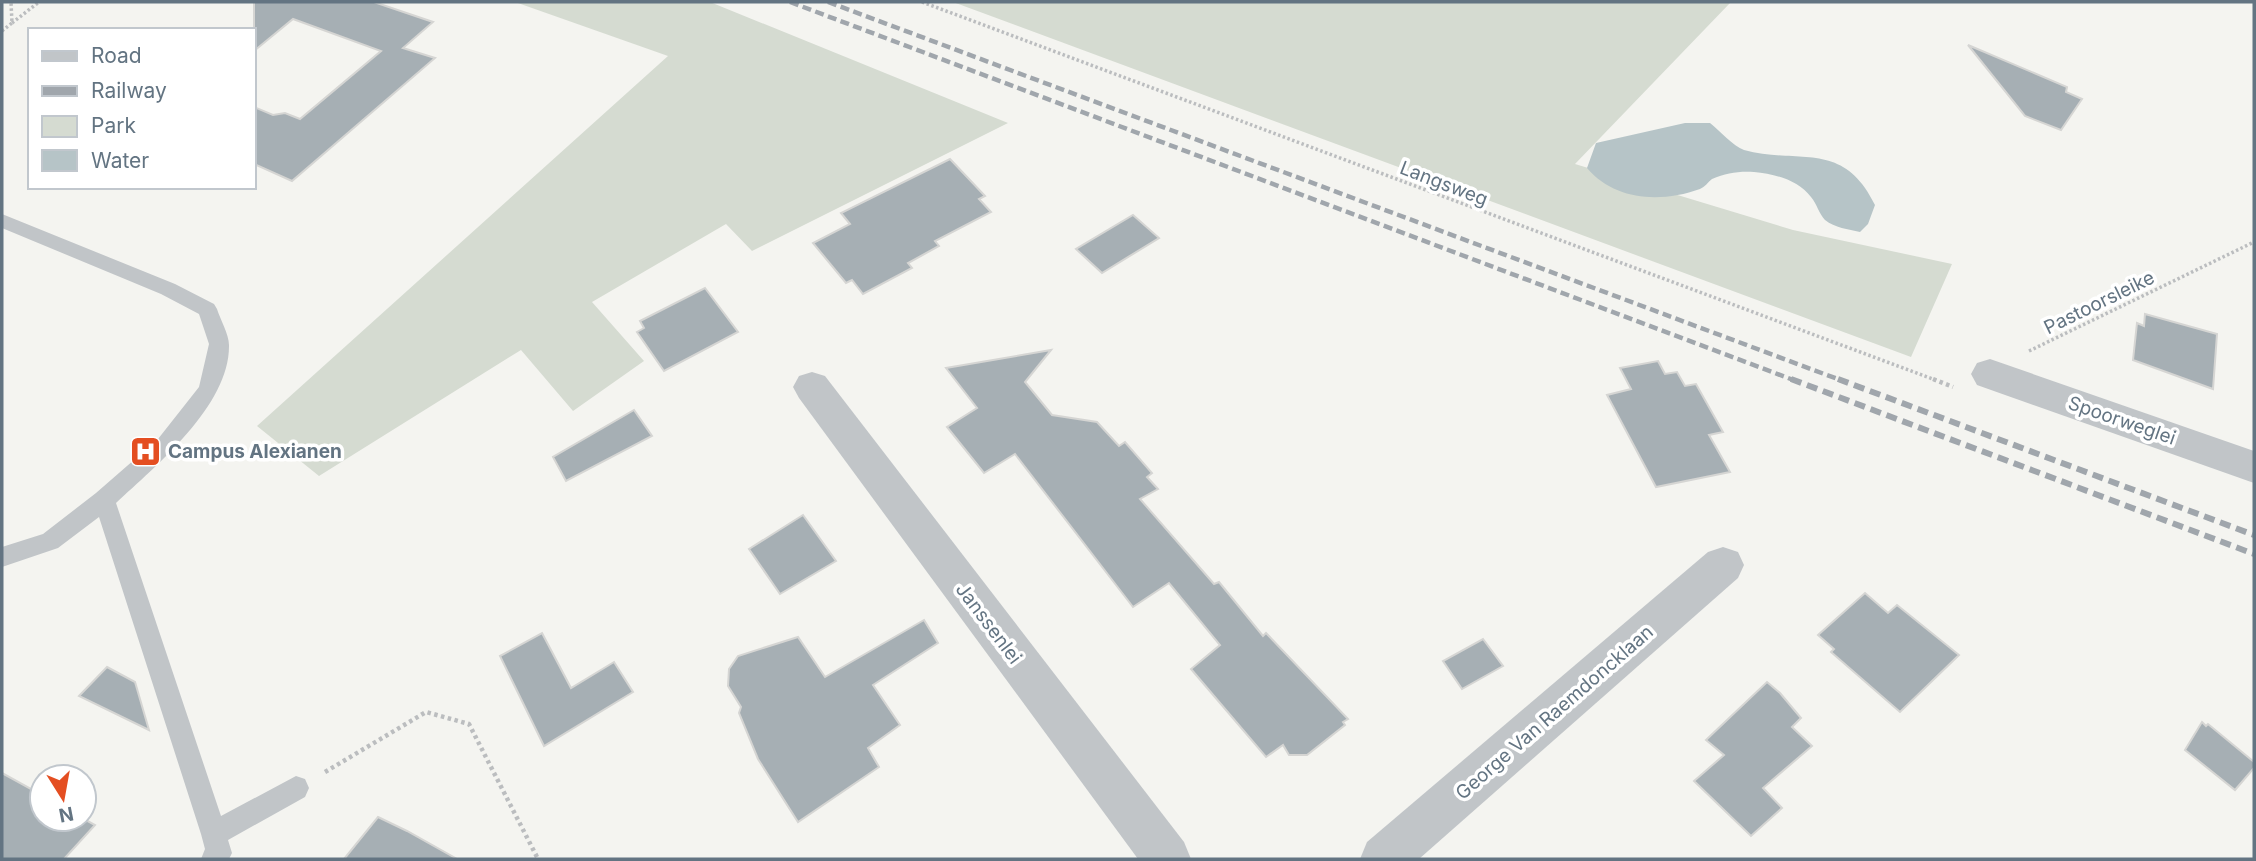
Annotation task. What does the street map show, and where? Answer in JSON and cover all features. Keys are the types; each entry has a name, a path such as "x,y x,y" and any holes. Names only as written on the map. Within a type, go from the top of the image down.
{"street":[{"name":"Spoorweglei","path":"1973,381 2254,467"},
{"name":"Janssenlei","path":"811,387 1167,859"},
{"name":"George Van Raemdoncklaan","path":"1384,859 1723,565"}],"lane":[{"path":"2,220 168,289 207,309 219,344 209,390 165,445 104,500 50,541 2,558"},
{"path":"104,500 214,847 296,788"}],"path":[{"path":"11,2 12,23"},
{"path":"2,31 39,2"},
{"name":"Langsweg","path":"922,2 1973,381"},
{"name":"Pastoorsleike","path":"1973,381 2254,242"},
{"path":"296,788 426,712 469,724 538,859"}],"green space":[{"path":"515,2 710,2 1008,123 752,251 726,224 592,302 644,361 573,411 521,350 319,476 257,426 668,56"},
{"path":"953,2 1731,2 1575,164 1793,230 1952,264 1911,357"}],"water":[{"path":"1685,123 1710,123 1744,150 1818,158 1849,171 1862,184 1875,205 1868,224 1860,232 1833,225 1825,220 1813,200 1800,186 1770,174 1727,174 1712,179 1700,189 1654,197 1625,193 1611,187 1587,168 1596,143"}],"building":[{"path":"254,2 374,2 433,22 403,48 435,58 292,181 256,165 256,108 273,115 285,113 300,119 381,51 293,19 256,49"},
{"path":"1968,45 2067,87 2066,92 2082,99 2061,130 2025,116"},
{"path":"950,159 985,196 979,199 991,212 935,241 939,246 908,263 912,268 863,294 852,280 846,283 813,243 850,224 841,213"},
{"path":"1133,215 1159,238 1102,273 1076,249"},
{"path":"705,288 738,332 664,371 637,332 644,328 640,321"},
{"path":"2145,314 2217,334 2213,389 2133,360 2137,323 2144,326"},
{"path":"1051,350 1025,382 1052,415 1097,422 1119,446 1125,442 1152,473 1147,477 1158,489 1140,499 1214,584 1219,582 1263,636 1266,633 1348,719 1343,722 1345,725 1307,755 1289,755 1283,745 1266,757 1191,669 1220,645 1169,583 1133,607 1015,454 984,473 947,427 977,408 946,368"},
{"path":"1658,361 1665,374 1677,372 1685,386 1696,384 1723,432 1709,435 1730,472 1656,487 1607,395 1631,389 1620,368"},
{"path":"634,410 652,436 566,481 553,457"},
{"path":"803,515 836,561 780,594 749,549"},
{"path":"1865,593 1888,613 1897,605 1959,655 1900,712 1831,652 1834,649 1818,635"},
{"path":"924,620 938,643 873,685 900,725 868,748 879,767 798,822 758,759 739,713 741,707 728,686 729,669 738,656 798,637 825,677"},
{"path":"542,633 571,688 614,662 633,692 544,746 500,656"},
{"path":"1483,639 1503,666 1462,689 1443,661"},
{"path":"107,667 135,682 149,730 79,696"},
{"path":"1767,682 1801,718 1792,727 1812,746 1763,788 1782,808 1751,836 1694,781 1724,755 1706,740"},
{"path":"2202,722 2254,762 2254,768 2235,790 2185,750"},
{"path":"2,773 28,787 28,833 88,833 64,859 2,859"},
{"path":"378,817 407,831 457,859 344,859"}],"railway":[{"path":"790,2 1796,381"},
{"path":"828,2 1843,381"},
{"path":"1791,379 2254,554"},
{"path":"1838,379 2254,535"}],"place":[{"name":"Campus Alexianen","path":"145,451"}]}
